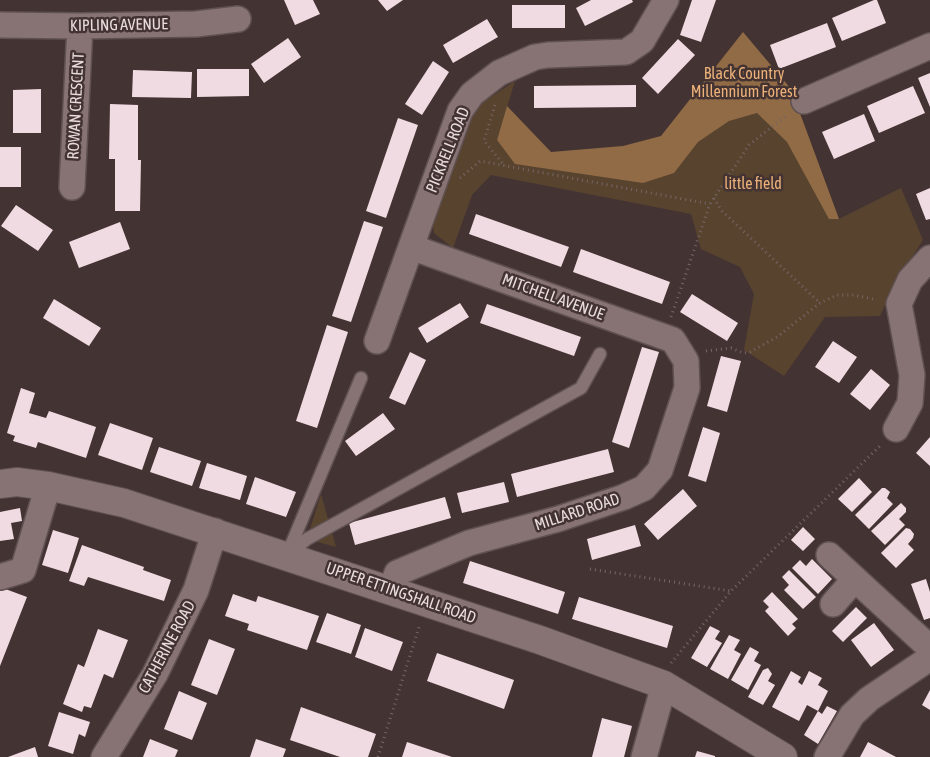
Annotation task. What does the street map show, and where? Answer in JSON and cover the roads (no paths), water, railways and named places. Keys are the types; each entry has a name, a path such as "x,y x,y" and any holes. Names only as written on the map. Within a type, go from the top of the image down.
{"street":[{"name":"PICKRELL ROAD","path":"377,341 460,111 472,94 506,70 535,58 548,55 626,52 642,41 666,0"},
{"name":"KIPLING AVENUE","path":"0,24 80,26 196,24 238,19"},
{"name":"ROWAN CRESCENT","path":"72,187 80,26"},
{"path":"804,101 930,46"},
{"name":"MITCHELL AVENUE","path":"411,247 673,340 684,357"},
{"path":"896,429 910,403 912,375 898,304 910,280 930,258"},
{"name":"MILLARD ROAD","path":"391,590 397,573 442,554 469,544 574,514 644,488 660,470 687,388 684,357"},
{"name":"UPPER ETTINGSHALL ROAD","path":"0,484 17,482 48,486 124,503 427,602 666,676 783,757"},
{"path":"0,577 23,570 48,486"},
{"name":"CATHERINE ROAD","path":"104,757 155,674 196,590 214,531"},
{"path":"829,554 854,580 930,648"},
{"path":"833,604 854,580"},
{"path":"827,757 852,716 869,699 930,658"},
{"path":"644,757 666,676"}],"lane":[{"path":"287,555 307,540 581,388 600,354"},
{"path":"287,555 361,378"}],"park label":[{"name":"Black Country Millennium Forest","path":"744,83"},
{"name":"little field","path":"753,184"}]}
